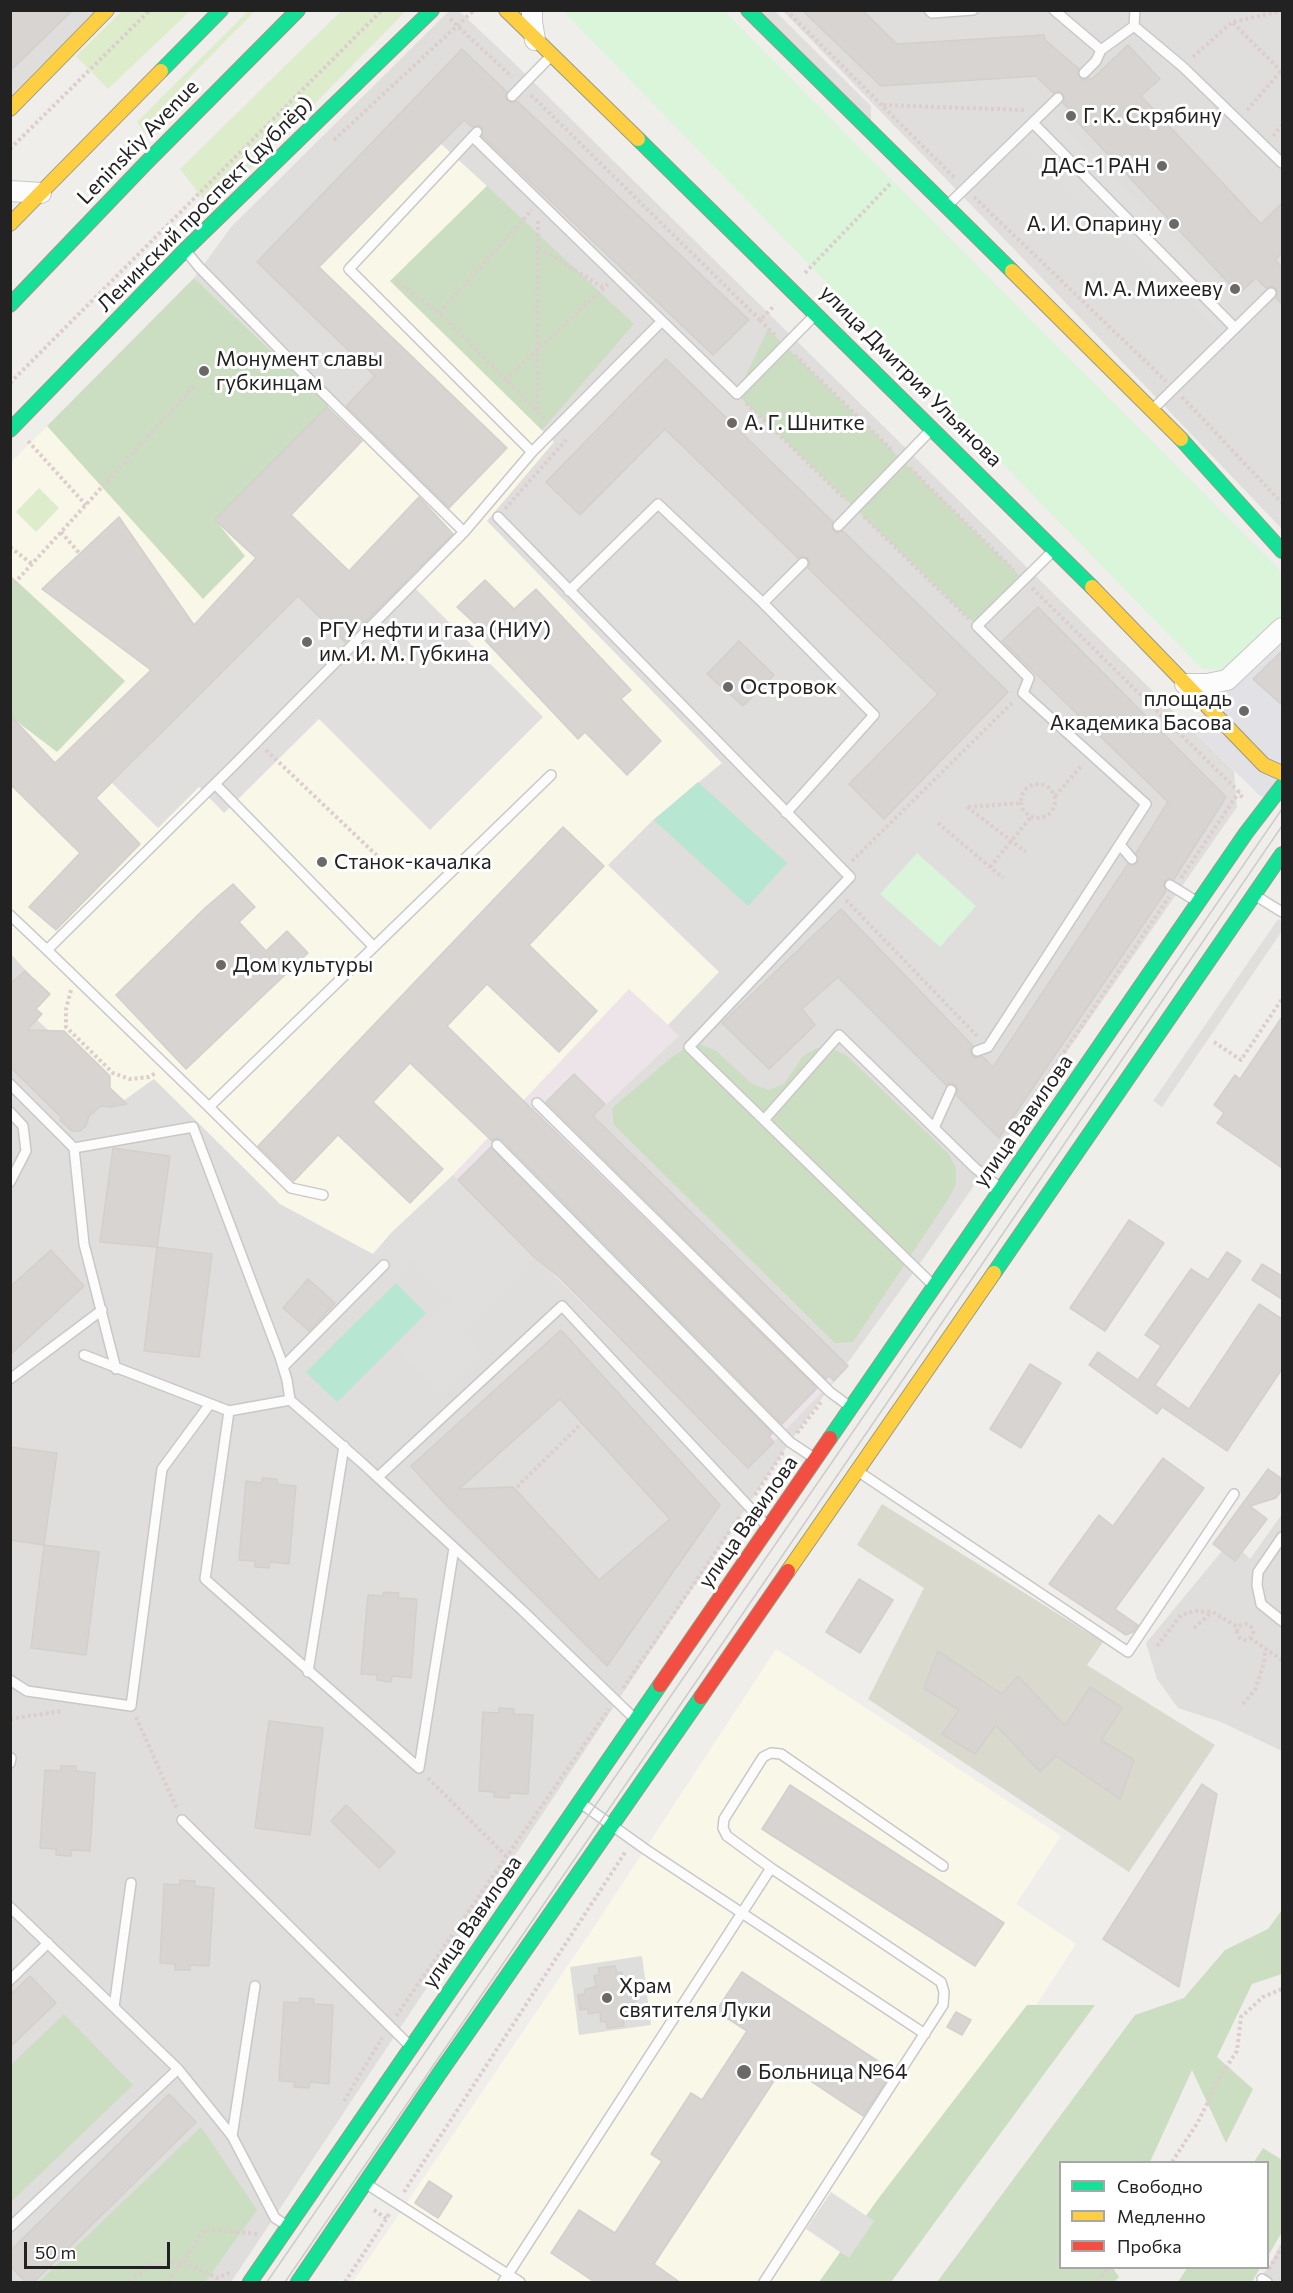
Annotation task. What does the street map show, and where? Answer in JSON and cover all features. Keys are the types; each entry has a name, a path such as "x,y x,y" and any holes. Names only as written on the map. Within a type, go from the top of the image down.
{"main road":[{"path":"10,109 107,10"},
{"name":"Leninskiy Avenue","path":"10,224 221,10"},
{"name":"Leninskiy Avenue","path":"10,305 145,164 298,10"},
{"name":"Ленинский проспект (дублёр)","path":"10,430 185,250 432,10"},
{"name":"улица Дмитрия Ульянова","path":"506,10 1056,548 1264,765 1282,773"},
{"path":"748,10 1152,409 1282,551"},
{"name":"улица Вавилова","path":"250,2283 1246,833 1282,786"},
{"path":"298,2283 445,2065 1282,854"}],"street":[{"path":"532,10 535,40"},
{"path":"10,191 41,194"},
{"path":"1185,684 1207,684 1227,680 1282,628"}],"lane":[{"path":"929,10 932,13 974,10"},
{"path":"1054,10 1101,50"},
{"path":"1134,26 1135,10"},
{"path":"1084,73 1096,61 1101,50 1134,26"},
{"path":"1134,26 1183,67 1282,164"},
{"path":"512,96 551,56"},
{"path":"947,206 1058,98"},
{"path":"1033,123 1235,328"},
{"path":"532,452 348,269 475,135 538,203 737,394 816,313"},
{"path":"185,250 294,364 464,532"},
{"path":"1152,409 1271,293"},
{"path":"47,950 464,532 532,452 662,321"},
{"path":"838,526 933,428"},
{"path":"569,591 658,504 763,603 874,715 786,813"},
{"path":"498,517 850,877 689,1047 935,1287"},
{"path":"977,1051 988,1047 1146,804 1023,693 1029,678 977,627 1056,548"},
{"path":"763,603 803,563"},
{"path":"209,1107 551,775"},
{"path":"215,784 374,947"},
{"path":"1120,846 1132,859"},
{"path":"1172,886 1199,902"},
{"path":"1254,894 1282,912"},
{"path":"10,915 291,1188 323,1195"},
{"path":"764,1120 839,1035 975,1168 1002,1189"},
{"path":"10,1084 74,1148 84,1244 116,1369"},
{"path":"934,1128 951,1090"},
{"path":"537,1103 830,1392 851,1408"},
{"path":"10,1112 23,1126 26,1151 10,1182"},
{"path":"74,1148 193,1128 283,1366 290,1400 378,1477 636,1720"},
{"path":"497,1145 790,1442 816,1460"},
{"path":"283,1366 384,1265"},
{"path":"378,1477 562,1306 769,1528"},
{"path":"10,1379 102,1310"},
{"path":"84,1355 229,1411 290,1400"},
{"path":"10,1680 27,1691 131,1706 162,1470 210,1404"},
{"path":"229,1411 205,1579 419,1768"},
{"path":"308,1672 344,1446"},
{"path":"857,1470 1128,1652 1234,1494"},
{"path":"1282,1537 1258,1572 1257,1586 1261,1604 1282,1621"},
{"path":"419,1768 454,1548"},
{"path":"764,2283 925,2034 944,1999 941,1982 771,1869 727,1836 723,1828 724,1819 763,1757 771,1753 781,1755 942,1866"},
{"path":"10,1763 11,1758"},
{"path":"580,1803 645,1849 925,2034"},
{"path":"182,1820 411,2048"},
{"path":"505,2279 771,1869"},
{"path":"114,2007 131,1883"},
{"path":"10,1907 178,2069 232,2136 275,2218 288,2226"},
{"path":"10,1980 48,1943"},
{"path":"232,2136 255,1986"},
{"path":"10,2227 178,2069"},
{"path":"366,2183 505,2279 520,2283"}],"path":[{"path":"10,149 150,10"},
{"path":"10,383 382,10"},
{"path":"457,25 474,10"},
{"path":"786,10 965,189 1173,388 1282,503"},
{"path":"1183,67 1232,22 1282,11"},
{"path":"1232,22 1282,71 1239,120"},
{"path":"882,105 1045,111"},
{"path":"537,411 538,203"},
{"path":"438,313 538,203"},
{"path":"538,248 604,288"},
{"path":"506,380 616,277"},
{"path":"397,282 438,313 566,440 498,517"},
{"path":"760,320 1239,792 1172,886 1029,1105"},
{"path":"10,588 195,385"},
{"path":"25,438 86,505"},
{"path":"62,532 80,554"},
{"path":"10,547 32,564"},
{"path":"843,870 1023,693"},
{"path":"257,741 391,869"},
{"path":"1055,796 1091,753"},
{"path":"1043,784 1055,796 1055,807 1048,816 1037,819 1026,814 1021,803 1024,792 1032,785 1043,784"},
{"path":"1021,803 967,807 1026,852"},
{"path":"990,867 1031,817"},
{"path":"939,823 1003,878"},
{"path":"837,891 988,1047"},
{"path":"76,979 66,1009 66,1027 113,1073 130,1079 149,1077 167,1068"},
{"path":"1214,1042 1241,1060 1282,999"},
{"path":"340,2108 389,2026 790,1442 830,1392"},
{"path":"517,1487 582,1423"},
{"path":"1156,1646 1180,1615 1194,1611 1213,1612 1239,1628"},
{"path":"1194,1628 1213,1612"},
{"path":"1239,1628 1242,1625 1250,1626 1252,1630 1250,1638"},
{"path":"1239,1628 1238,1635 1241,1639 1250,1638 1282,1660"},
{"path":"1243,1704 1255,1690 1266,1648"},
{"path":"131,1706 182,1820"},
{"path":"419,1768 507,1857"},
{"path":"1173,2161 1198,2122 1220,2077 1237,2051 1240,2017 1263,1997 1282,1989"},
{"path":"168,2283 205,2229 264,2235 275,2218"},
{"path":"1265,2281 1282,2247"},
{"path":"130,2283 148,2265 183,2262 217,2278 235,2270"},
{"path":"1099,2283 1107,2269"}],"shaded area":[{"path":"11,11 95,11 11,96"},
{"path":"449,11 459,11 509,58 1234,771 1237,807 916,1269 790,1442 231,2282 11,2282 11,462 194,278 231,227"},
{"path":"757,11 775,11 871,106 871,123"},
{"path":"783,11 1282,11 1282,529 1038,274"},
{"name":"РГУ нефти и газа (НИУ) им. И. М. Губкина","path":"404,110 487,186 391,281 554,442 487,521 722,763 654,819 608,865 719,972 668,1025 629,989 453,1175 391,1233 373,1254 280,1204 154,1079 123,1101 11,996 11,992 30,975 11,954 11,462 194,278 338,413 375,376 257,262"},
{"path":"1052,113 1246,309 1221,335 1022,140"},
{"path":"407,580 543,717 430,830 319,719 224,813 199,787 158,828 112,783 298,596 345,642"},
{"name":"площадь Академика Басова","path":"1282,628 1282,801 1260,796 1194,731 1216,691"},
{"path":"1278,919 1282,922 1282,931 1162,1107 1153,1101"},
{"path":"629,988 679,1036 594,1116 848,1366 748,1468 453,1175"},
{"path":"453,1175 534,1257 461,1329 480,1349 437,1391 401,1354 455,1301 412,1257 394,1275 373,1254"},
{"path":"882,1504 1103,1642 1087,1665 1215,1745 1129,1872 868,1699 924,1588 857,1545"},
{"path":"1282,1514 1282,1751 1221,1722 1178,1708 1157,1679 1146,1643 1231,1540 1250,1559"},
{"name":"Больница №64","path":"776,1649 1061,1836 1016,1904 1076,1944 855,2282 353,2282 594,1927"},
{"path":"642,1956 651,2025 579,2035 570,1967"},
{"path":"831,2192 874,2221 849,2258 806,2229"},
{"path":"1282,2241 1282,2282 1256,2282 1269,2269"}],"green space":[{"path":"122,11 190,11 108,89 76,56"},
{"path":"248,11 255,11 187,80 147,136 137,122"},
{"path":"341,11 406,11 211,209 180,169"},
{"path":"563,11 724,11 1282,572 1282,614 1224,670 1202,669"},
{"path":"487,186 634,324 542,430 390,281"},
{"path":"194,278 329,405 215,520 245,556 203,599 47,426"},
{"path":"768,329 1024,580 977,626 737,394"},
{"path":"39,488 59,508 36,532 16,512"},
{"path":"10,575 125,681 57,752 15,720 11,724"},
{"path":"698,782 787,863 748,906 654,820"},
{"path":"917,853 976,906 940,947 880,894"},
{"path":"701,1045 715,1050 752,1084 769,1090 784,1084 803,1056 817,1048 833,1049 847,1056 948,1153 956,1168 956,1184 949,1198 853,1342 835,1343 614,1125 612,1108 671,1058 684,1049"},
{"path":"396,1283 426,1313 337,1402 306,1372"},
{"path":"1282,1910 1282,1974 1252,1984 1217,2057 1253,2089 1226,2143 1192,2070 1150,2161 1059,2161 1059,2269 1114,2269 1119,2277 1114,2282 937,2282 1135,2015 1184,1998 1225,1950 1268,1929"},
{"path":"1027,2005 1095,2005 891,2282 819,2282 878,2199"},
{"path":"64,2014 133,2085 11,2202 11,2065"},
{"path":"201,2127 257,2210 205,2282 39,2282"},
{"path":"1263,2148 1282,2160 1282,2232 1269,2254 1269,2161 1255,2161"},
{"path":"1186,2269 1259,2269 1252,2282 1178,2282"}],"building":[{"path":"10,10 73,10 10,71"},
{"name":"ДАС-1 РАН","path":"802,10 862,10 897,44 1044,35 1045,40 1079,69 1078,75 1083,80 1089,78 1091,80 1128,45 1160,79 1141,96 1261,224 1282,203 1282,253 1275,260 1282,267 1282,304 1276,298 1278,292 1275,288 1270,286 1266,288 1256,278 1239,294 1068,112 1070,110 1063,103 1065,99 1063,94 1059,91 1053,93 1036,76 881,86"},
{"path":"462,49 507,92 505,97 508,101 513,103 517,101 749,320 713,355 482,136 482,128 478,125 472,127 464,120 319,267 507,448 449,508 346,406 375,376 257,262"},
{"path":"666,359 833,522 833,530 837,533 843,531 1008,692 884,819 849,784 938,694 808,568 810,562 807,558 802,556 798,558 665,429 580,515 546,482"},
{"path":"327,407 362,441 291,515 349,571 419,497 453,534 345,642 298,596 96,798 140,844 56,930 29,907 80,853 10,784 10,715 55,763 151,670 42,589 119,517 194,625 256,558 215,520"},
{"path":"485,580 514,609 536,589 631,690 621,699 661,741 627,775 585,732 578,739 483,638 487,635 457,607"},
{"path":"1038,607 1226,797 1174,879 1170,878 1165,881 1163,885 1166,891 999,1138 956,1095 958,1090 956,1086 951,1083 946,1085 838,977 802,1009 815,1025 769,1069 722,1023 841,909 973,1046 970,1050 972,1056 976,1058 982,1056 993,1067 1128,864 1134,865 1138,862 1136,853 1168,802 1002,641"},
{"path":"739,641 774,675 743,706 707,674"},
{"path":"1282,651 1282,705 1253,679"},
{"path":"563,827 604,866 529,945 597,1011 559,1052 487,984 447,1026 817,1388 782,1424 502,1140 496,1138 492,1141 410,1063 373,1102 443,1169 410,1203 338,1135 294,1181 258,1146"},
{"name":"Дом культуры","path":"233,884 255,907 239,922 266,951 287,931 308,953 186,1069 116,995 205,908"},
{"path":"25,971 50,994 36,1009 42,1014 27,1030 64,1031 110,1076 110,1088 127,1104 101,1106 89,1116 86,1126 80,1131 72,1131 60,1120 62,1118 10,1067 10,984"},
{"path":"1282,1017 1282,1168 1217,1123 1224,1113 1214,1105 1235,1075 1240,1079"},
{"path":"574,1074 605,1104 593,1116 848,1366 834,1381 829,1376 826,1379 546,1102"},
{"path":"491,1147 772,1433 769,1437 774,1442 748,1468 559,1277 534,1257 458,1180"},
{"path":"113,1148 170,1156 157,1247 100,1242"},
{"path":"1129,1220 1164,1243 1105,1331 1070,1308"},
{"path":"157,1247 212,1254 199,1357 144,1351"},
{"path":"51,1250 84,1286 10,1355 10,1287"},
{"path":"1227,1252 1241,1261 1155,1385 1189,1409 1259,1304 1282,1319 1282,1369 1227,1451 1162,1407 1157,1414 1089,1365 1098,1352 1138,1380 1161,1346 1145,1335 1191,1269 1208,1280"},
{"path":"1262,1264 1282,1276 1282,1299 1252,1280"},
{"path":"308,1279 335,1303 309,1331 283,1308"},
{"path":"561,1330 720,1505 607,1666 444,1503 411,1466","holes":["560,1399 670,1519 599,1580 513,1487 459,1489"]},
{"path":"1030,1364 1061,1383 1021,1448 990,1429"},
{"path":"10,1447 57,1453 44,1545 10,1540"},
{"path":"1163,1458 1204,1488 1115,1609 1138,1625 1133,1632 1126,1635 1049,1584 1099,1515 1113,1526"},
{"path":"1268,1469 1281,1478 1281,1491 1276,1498 1250,1506 1267,1519 1235,1561 1213,1544"},
{"path":"262,1478 277,1479 277,1484 296,1486 289,1564 270,1562 269,1568 255,1567 255,1561 239,1560 246,1481 262,1483"},
{"path":"44,1545 99,1552 86,1655 31,1648"},
{"path":"859,1579 893,1600 860,1653 826,1632"},
{"path":"384,1592 399,1593 398,1598 417,1599 411,1678 392,1676 391,1682 377,1680 377,1675 361,1674 368,1595 383,1596"},
{"path":"938,1651 1002,1694 1018,1676 1065,1726 1090,1687 1122,1708 1101,1740 1134,1760 1120,1799 1056,1756 1040,1772 996,1725 975,1754 942,1734 959,1710 924,1688"},
{"path":"499,1708 514,1709 514,1714 533,1715 528,1794 509,1793 509,1798 494,1797 494,1792 479,1791 483,1712 499,1713"},
{"path":"269,1721 323,1728 310,1835 255,1828"},
{"path":"61,1766 76,1766 76,1771 95,1773 90,1851 71,1850 71,1856 56,1855 56,1849 40,1848 45,1770 61,1771"},
{"path":"1202,1784 1217,1794 1179,1987 1103,1939"},
{"path":"790,1785 1004,1923 975,1966 762,1829"},
{"path":"346,1805 395,1852 379,1868 331,1821"},
{"path":"180,1880 195,1881 195,1886 214,1888 209,1966 190,1965 190,1970 175,1970 175,1964 160,1963 164,1884 180,1885"},
{"name":"Храм святителя Луки","path":"615,1966 617,1973 622,1972 623,1982 634,1987 636,2000 627,2009 628,2018 623,2018 624,2026 607,2028 606,2021 601,2022 600,2012 588,2014 588,2009 580,2010 578,1995 585,1994 585,1989 596,1987 594,1976 600,1975 598,1968"},
{"path":"742,1972 893,2071 863,2116 785,2064 654,2264 681,2283 596,2283 551,2253 579,2210 615,2233 662,2161 651,2154 691,2093 702,2100 747,2031 716,2011"},
{"path":"30,1976 56,2003 10,2047 10,1995"},
{"path":"300,1998 314,1999 314,2004 333,2005 329,2084 310,2082 309,2088 294,2087 295,2082 279,2081 284,2002 299,2003"},
{"path":"956,2012 971,2020 962,2035 947,2027"},
{"path":"169,2094 196,2122 33,2283 27,2283 10,2266 10,2251"},
{"path":"429,2181 452,2196 438,2218 415,2203"}],"tram line":[{"path":"267,2282 1282,809"},
{"path":"285,2282 1282,826"}],"traffic: fast":[{"path":"161,71 221,10"},
{"path":"10,305 145,164 298,10"},
{"path":"10,430 185,250 432,10"},
{"path":"748,10 1012,271"},
{"path":"638,139 1092,587"},
{"path":"1181,439 1282,551"},
{"path":"830,1438 1246,833 1282,786"},
{"path":"994,1273 1282,854"},
{"path":"250,2282 660,1685"},
{"path":"298,2282 439,2074 701,1697"}],"traffic: slow":[{"path":"10,109 107,10"},
{"path":"506,10 638,139"},
{"path":"10,224 161,71"},
{"path":"1012,271 1181,439"},
{"path":"1092,587 1264,765 1282,773"},
{"path":"788,1571 994,1273"}],"traffic: jam":[{"path":"660,1685 830,1438"},
{"path":"701,1697 788,1571"}],"place":[{"name":"Г. К. Скрябину","path":"1071,116"},
{"name":"ДАС-1 РАН","path":"1162,166"},
{"name":"А. И. Опарину","path":"1174,224"},
{"name":"М. А. Михееву","path":"1235,289"},
{"name":"Монумент славы губкинцам","path":"204,371"},
{"name":"А. Г. Шнитке","path":"732,423"},
{"name":"РГУ нефти и газа (НИУ) им. И. М. Губкина","path":"307,642"},
{"name":"Островок","path":"728,687"},
{"name":"площадь Академика Басова","path":"1244,711"},
{"name":"Cтанок-качалка","path":"322,862"},
{"name":"Дом культуры","path":"221,965"},
{"name":"Храм святителя Луки","path":"607,1998"},
{"name":"Больница №64","path":"744,2072"}]}
